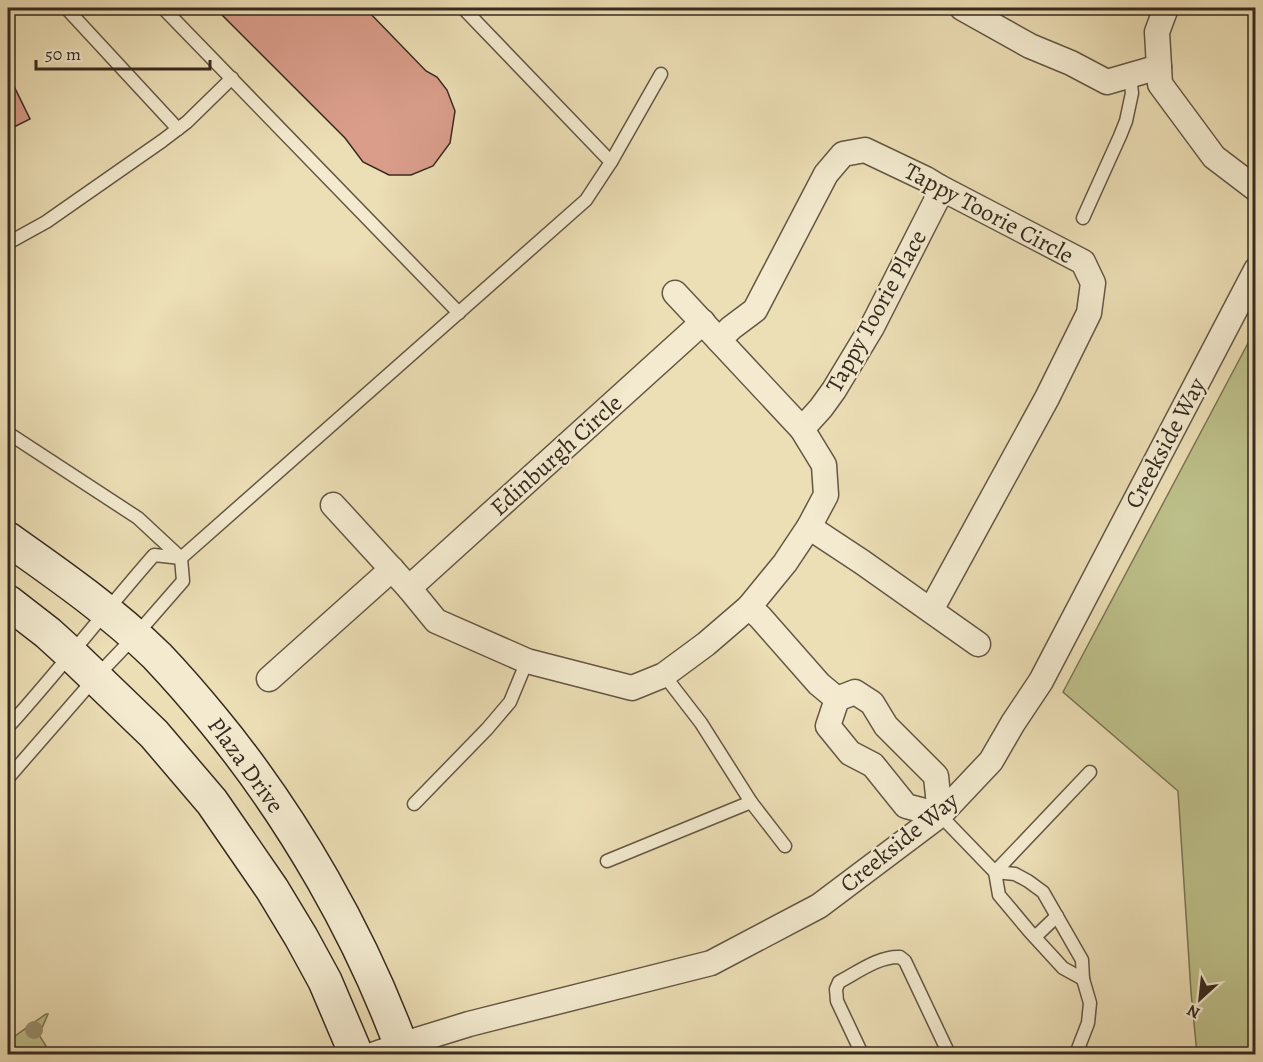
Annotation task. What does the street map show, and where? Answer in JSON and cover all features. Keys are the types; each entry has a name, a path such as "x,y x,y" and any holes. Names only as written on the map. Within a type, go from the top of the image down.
{"street":[{"path":"962,8 1030,45 1107,82 1159,67"},
{"path":"1166,8 1157,32 1160,84 1214,157 1256,189"},
{"name":"Tappy Toorie Circle","path":"719,340 755,310 826,174 843,153 865,150 926,179 1083,262 1093,284 1089,313 1047,398 931,610"},
{"name":"Tappy Toorie Place","path":"802,429 834,390 872,327 936,201 939,187"},
{"name":"Creekside Way","path":"393,1051 469,1024 711,963 819,906 940,815 991,761 1041,681 1256,270"},
{"path":"333,505 436,621 527,661 632,688 664,675 706,644 749,607 786,563 826,495 824,465 802,429 675,292"},
{"name":"Edinburgh Circle","path":"409,588 703,322"},
{"path":"809,527 978,644"},
{"name":"Plaza Drive","path":"8,539 105,611 158,657 194,696 253,771 283,814 313,864 366,963 393,1051"},
{"path":"269,679 392,569"},
{"name":"Plaza Drive","path":"8,602 48,633 96,677 154,734 212,802 272,888 301,937 325,981 356,1054"},
{"path":"749,607 819,684 837,699"},
{"path":"855,692 873,703 886,726 936,776 940,815 906,806 873,765 850,753 828,726 837,699 855,692"}],"lane":[{"path":"66,8 178,129"},
{"path":"163,8 459,313"},
{"path":"463,8 611,162"},
{"path":"8,728 45,687 105,611 154,555 181,558 586,200 611,162 661,74"},
{"path":"1083,218 1126,121 1132,93 1130,75"},
{"path":"8,243 46,222 178,129 232,78"},
{"path":"8,433 138,518 181,558 183,581 8,778"},
{"path":"414,804 510,702 527,661"},
{"path":"664,675 701,723 751,802 785,846"},
{"path":"995,872 1090,772"},
{"path":"607,861 751,802"},
{"path":"940,815 995,872 999,895 1035,937 1063,968 1083,979"},
{"path":"995,872 1015,874 1042,892 1082,960 1083,979 1090,1003 1088,1023 1076,1054"},
{"path":"1035,937 1057,916"},
{"path":"862,1054 837,1000 836,988 839,982 883,959 900,957 949,1054"}],"green space":[{"path":"1255,330 1255,1054 1197,1054 1178,791 1063,692"},
{"path":"48,1014 39,1035 46,1046 45,1054 8,1054 8,1041"}],"building":[{"path":"215,8 365,8 426,71 437,77 447,90 455,111 450,143 433,166 411,175 389,175 363,162 345,138"},
{"path":"8,74 30,119 8,130"}]}
